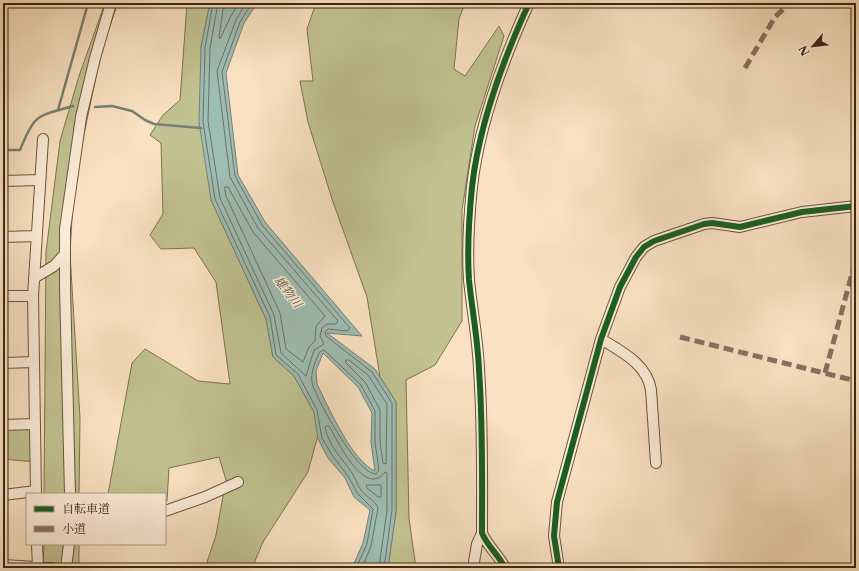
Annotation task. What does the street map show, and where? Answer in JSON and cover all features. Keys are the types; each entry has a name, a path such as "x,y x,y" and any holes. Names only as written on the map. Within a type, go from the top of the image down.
{"street":[{"path":"70,493 64,255 65,229 81,116 94,58 111,3"},
{"path":"505,568 502,560 485,541 482,533 479,368 469,279 469,235 472,186 485,125 501,68 529,3"},
{"path":"3,495 36,492 33,296 43,139"},
{"path":"3,181 40,180"},
{"path":"559,568 554,536 557,502 601,339 620,287 644,247 654,241 704,224 712,223 740,227 802,212 856,206"},
{"path":"3,237 36,236"},
{"path":"34,278 54,266 64,255"},
{"path":"3,296 33,296"},
{"path":"601,339 632,359 649,378 652,390 656,463"},
{"path":"3,363 34,362"},
{"path":"3,425 35,424"},
{"path":"166,510 205,497 238,482"},
{"path":"473,568 477,544 482,533"},
{"path":"37,545 38,567"},
{"path":"66,568 69,545"},
{"path":"3,565 52,568"}],"green space":[{"path":"105,3 118,3 102,48 74,182 70,254 80,418 79,493 44,493 46,252 60,141 79,76"},
{"path":"187,3 210,3 201,47 211,200 266,319 273,357 294,376 314,412 318,435 308,472 263,542 252,568 205,568 216,535 226,480 219,457 169,468 166,502 166,493 108,493 132,363 145,349 198,381 230,384 216,282 194,248 161,249 150,235 163,214 161,143 150,135 163,115 180,100"},
{"path":"316,3 465,3 459,19 454,69 465,76 499,26 504,36 475,126 462,210 462,321 435,365 406,380 409,518 416,568 388,568 396,511 396,402 380,377 367,297 332,199 308,122 300,81 313,81 307,29"},
{"path":"35,424 36,462 3,459 3,425"},
{"path":"44,545 79,545 79,568 43,568"}],"water":[{"name":"雄物川","path":"210,3 257,3 244,23 226,73 238,175 265,222 362,336 327,333 375,369 396,402 396,511 388,568 352,568 363,543 370,510 354,497 345,478 328,458 318,439 314,412 294,376 273,357 266,319 211,200 199,122 201,47","holes":["323,353 358,387 372,413 371,442 375,471 366,465 349,445 334,419 317,384 316,371"]}],"waterway":[{"path":"58,110 87,7 80,6 78,3"},
{"path":"3,150 20,150 29,129 38,118 51,112 73,106"},
{"path":"95,107 112,106 132,111 154,124 201,128"}],"marked path":[{"path":"745,68 775,17 790,3"},
{"path":"825,373 856,259"},
{"path":"680,337 856,381"}],"cycle path":[{"path":"505,568 482,533 480,390 468,257 472,187 480,140 501,70 529,3"},
{"path":"559,568 554,536 557,502 601,339 620,287 636,257 644,247 654,241 704,224 712,223 740,227 802,212 856,206"}]}
